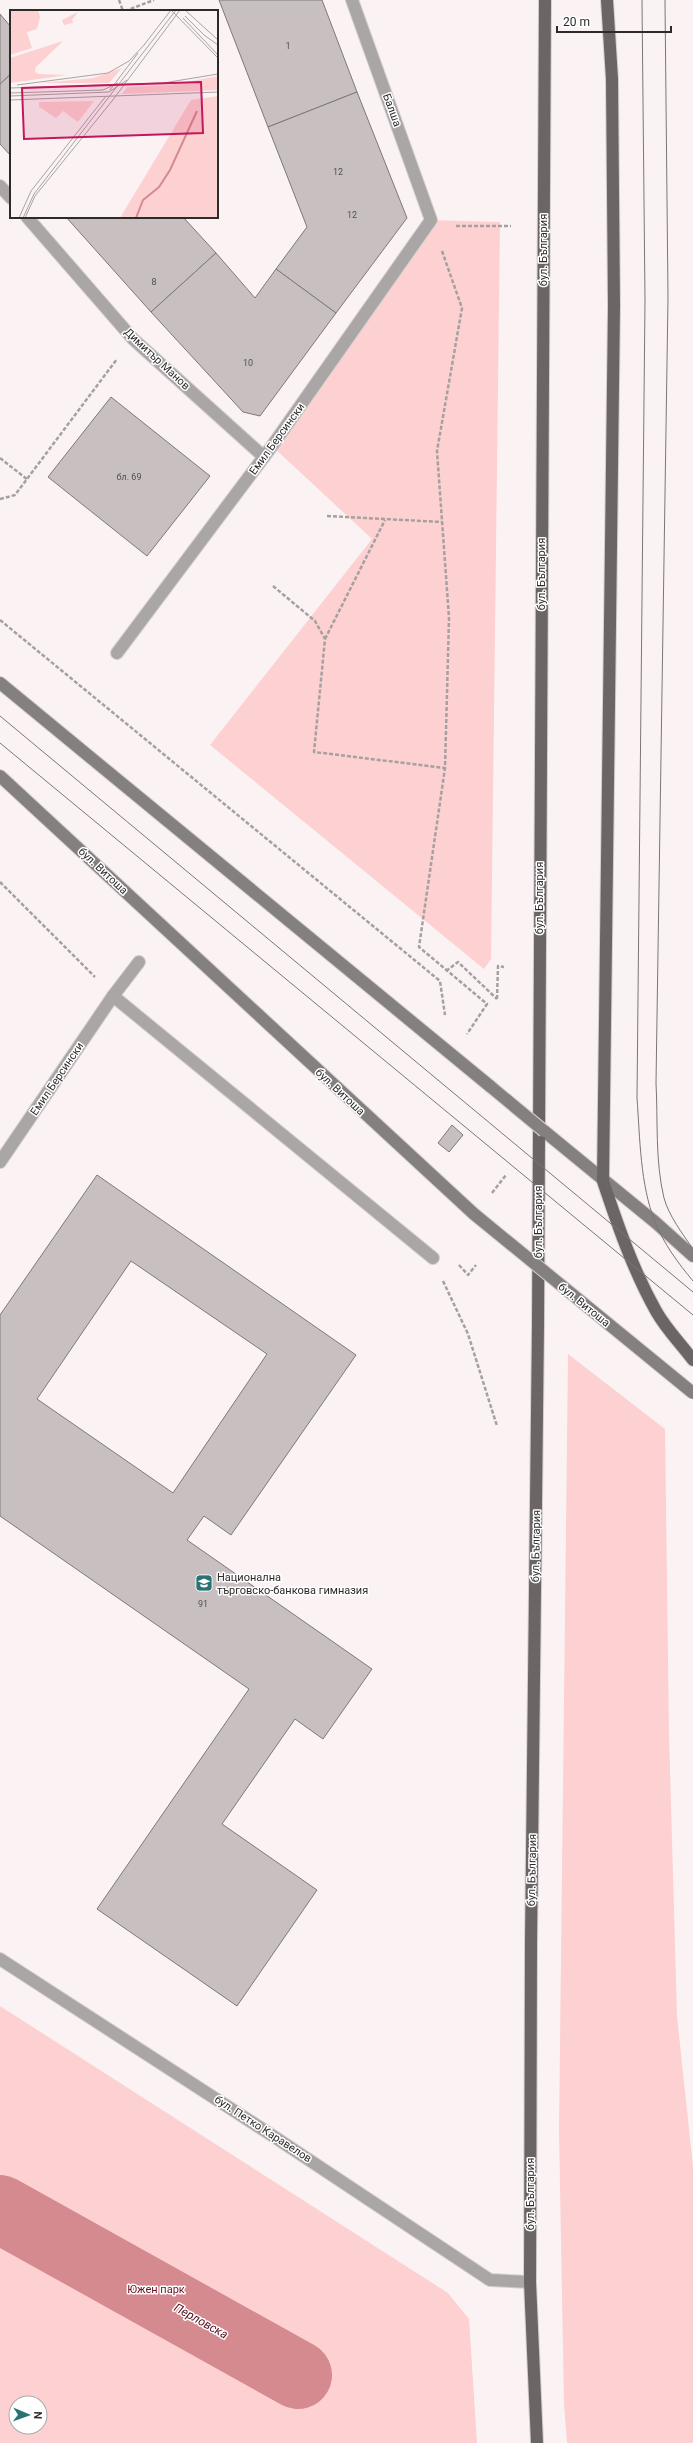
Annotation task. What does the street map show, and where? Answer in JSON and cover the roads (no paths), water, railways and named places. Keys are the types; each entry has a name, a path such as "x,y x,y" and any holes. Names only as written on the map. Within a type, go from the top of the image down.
{"main road":[{"name":"бул. България","path":"537,2443 530,2282 531,1943 538,1342 545,0"},
{"path":"607,0 612,87 614,306 603,1181 624,1245 641,1281 657,1312 693,1360"}],"street":[{"name":"Балша","path":"352,0 432,223"},
{"path":"0,186 10,197"},
{"name":"Димитър Манов","path":"28,218 133,338 264,457"},
{"name":"Емил Берсински","path":"117,653 264,457 432,223"},
{"path":"0,683 492,1087 603,1181 655,1222 693,1256"},
{"name":"бул. Витоша","path":"0,776 474,1214 693,1393"},
{"name":"Емил Берсински","path":"0,1162 113,996 139,962"},
{"path":"113,996 433,1258"},
{"name":"бул. Петко Каравелов","path":"0,1959 273,2136 490,2280 530,2282"}],"waterway":[{"name":"Перловска","path":"0,2209 298,2375"}],"tram line":[{"path":"642,0 645,300 637,1098 642,1161 646,1192 650,1207 655,1222 667,1246 693,1281"},
{"path":"665,0 668,298 656,1083 659,1170 664,1198 672,1218 693,1249"},
{"path":"0,716 693,1292"},
{"path":"0,743 693,1315"}],"place":[{"name":"Национална търговско-банкова гимназия","path":"204,1583"}],"park label":[{"name":"Южен парк","path":"156,2289"}]}
